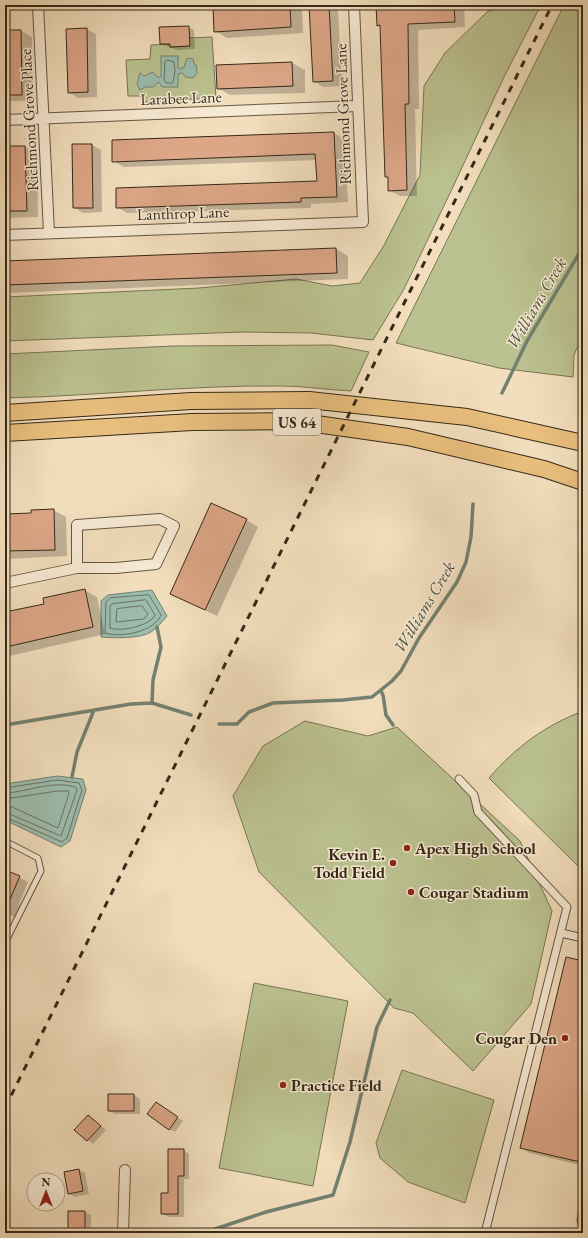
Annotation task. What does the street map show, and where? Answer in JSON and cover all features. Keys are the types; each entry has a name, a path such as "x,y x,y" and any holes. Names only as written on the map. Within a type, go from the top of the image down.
{"highway":[{"name":"US 64","path":"5,412 190,401 309,400 467,417 583,443"},
{"name":"US 64","path":"5,434 192,422 294,421 408,437 544,470 583,482"}],"street":[{"name":"Richmond Grove Place","path":"38,5 49,233"},
{"name":"Richmond Grove Lane","path":"354,5 363,222"},
{"name":"Larabee Lane","path":"5,120 357,106"},
{"name":"Lanthrop Lane","path":"5,235 363,222"},
{"path":"5,583 77,568 116,568 156,564 174,526 160,519 77,525 77,568"},
{"path":"459,779 474,795 478,812 567,907 485,1233"},
{"path":"561,933 583,938"},
{"path":"123,1233 124,1170"},
{"path":"583,1209 581,1220 583,1227"}],"lane":[{"path":"5,841 38,858 41,865 41,871 5,943"}],"green space":[{"path":"504,5 541,5 504,77 404,289 373,340 311,333 242,332 5,341 5,297 199,288 296,279 332,286 360,283 383,247 420,175 424,86 445,53 487,12"},
{"path":"564,5 583,5 583,334 574,355 573,377 499,368 396,343"},
{"path":"212,37 216,98 142,102 141,96 128,96 126,60 150,59 151,45 170,44 170,47 189,46 189,38"},
{"path":"332,345 369,352 351,391 290,386 246,386 5,398 5,354 173,346"},
{"path":"583,711 583,871 489,778 520,747 532,738 556,723"},
{"name":"Cougar Stadium","path":"305,721 368,736 397,727 520,841 552,911 531,1004 473,1071 413,1013 394,1008 259,872 233,796 263,746"},
{"name":"Practice Field","path":"254,983 348,1001 313,1186 219,1168"},
{"path":"402,1070 494,1100 465,1203 408,1182 380,1158 376,1143"}],"water":[{"path":"161,56 178,56 178,68 180,69 184,67 187,58 193,59 194,64 196,65 197,73 193,78 186,77 182,73 178,74 178,87 162,87 159,82 153,87 145,87 140,90 137,84 140,73 144,76 153,72 157,77 161,77"},
{"path":"152,590 167,616 155,629 146,634 134,637 101,637 101,601 108,595"},
{"path":"57,776 83,779 86,790 70,841 61,847 5,820 5,784"}],"building":[{"path":"241,5 290,5 291,27 214,32 213,7"},
{"path":"309,5 329,5 333,81 313,82"},
{"path":"376,5 454,5 455,22 408,24 409,104 405,104 407,190 388,191 388,177 385,177 380,25 377,26"},
{"path":"189,26 190,46 170,47 170,44 160,44 159,27"},
{"path":"87,28 88,92 68,93 66,29"},
{"path":"5,30 21,30 22,95 5,95"},
{"path":"292,62 293,86 217,89 216,65"},
{"path":"334,132 337,197 301,198 301,202 116,208 116,188 317,181 315,154 112,162 112,140"},
{"path":"72,144 92,144 93,208 73,208"},
{"path":"5,146 25,146 27,211 5,211"},
{"path":"336,248 337,273 5,285 5,261"},
{"path":"211,503 247,519 205,610 170,594"},
{"path":"54,509 55,550 5,551 5,514 31,513 31,510"},
{"path":"85,589 93,627 6,647 5,612 44,604 43,598"},
{"path":"5,870 20,876 5,911"},
{"path":"566,957 583,961 583,1152 580,1162 520,1148"},
{"path":"108,1094 134,1094 134,1111 108,1111"},
{"path":"156,1102 178,1117 169,1130 147,1114"},
{"path":"88,1115 101,1126 87,1141 74,1130"},
{"path":"168,1149 184,1149 184,1176 178,1176 178,1214 161,1214 161,1193 168,1193"},
{"path":"79,1169 83,1191 68,1194 66,1172 64,1172"},
{"path":"68,1211 85,1211 85,1233 68,1233"}],"waterway":[{"name":"Williams Creek","path":"502,393 527,341 583,247"},
{"name":"Williams Creek","path":"219,724 237,724 249,712 273,703 343,700 372,697 392,681 401,671 419,638 457,582 466,562 471,537 473,504"},
{"path":"152,703 153,680 161,647 157,627"},
{"name":"Williams Creek","path":"381,691 386,715 393,725"},
{"path":"5,725 131,704 152,703 191,715"},
{"path":"72,777 77,752 94,710"},
{"name":"Williams Creek","path":"212,1233 212,1230 266,1212 333,1195 350,1142 377,1027 390,1000"}],"railway":[{"path":"5,1108 552,5"}],"place":[{"name":"Apex High School","path":"407,848"},
{"name":"Kevin E. Todd Field","path":"393,863"},
{"name":"Cougar Stadium","path":"411,892"},
{"name":"Cougar Den","path":"565,1038"},
{"name":"Practice Field","path":"283,1085"}]}
